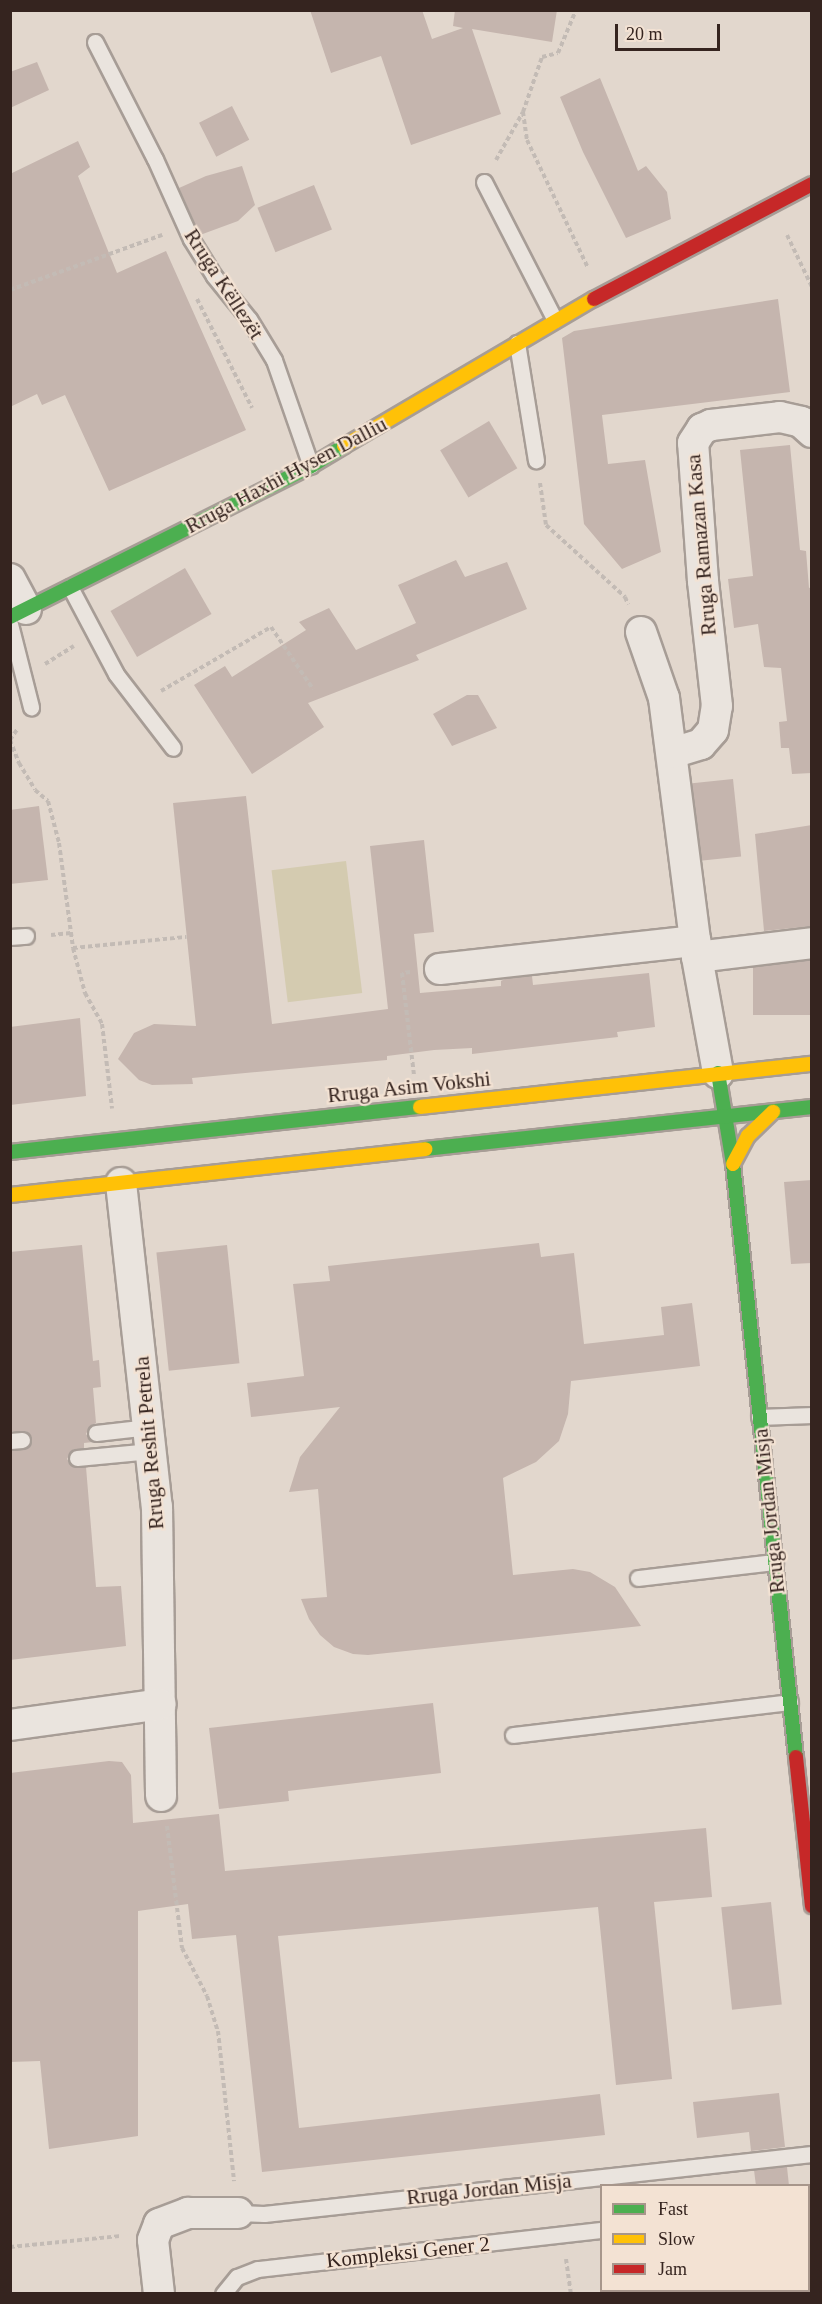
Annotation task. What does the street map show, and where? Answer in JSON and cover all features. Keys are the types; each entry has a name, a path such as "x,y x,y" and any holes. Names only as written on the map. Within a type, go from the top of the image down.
{"street":[{"name":"Rruga Haxhi Hysen Dalliu","path":"16,616 311,466 555,320 812,184"},
{"name":"Rruga Ramazan Kasa","path":"672,753 701,744 713,730 717,706 703,581 693,443 702,429 711,425 780,417 801,422 812,432"},
{"path":"10,579 16,616"},
{"path":"641,632 664,698 696,949 718,1073"},
{"path":"440,969 696,949 812,943"},
{"name":"Rruga Asim Vokshi","path":"10,1152 812,1064"},
{"name":"Rruga Jordan Misja","path":"718,1073 732,1164 812,1906"},
{"path":"10,1195 812,1107"},
{"path":"732,1164 748,1137 773,1112"},
{"name":"Rruga Reshit Petrela","path":"121,1183 157,1506 161,1796"},
{"path":"10,1725 161,1704"},
{"path":"159,2294 154,2232 159,2224 188,2213 238,2213"}],"lane":[{"name":"Rruga Këllezët","path":"95,42 155,159 191,239 214,276 249,319 274,360 311,466"},
{"path":"484,182 555,320"},
{"path":"516,343 536,460"},
{"path":"70,587 116,674 173,748"},
{"path":"16,616 23,676 31,707"},
{"path":"10,938 26,936"},
{"path":"759,1417 812,1415"},
{"path":"96,1433 150,1439"},
{"path":"77,1458 150,1439"},
{"path":"638,1578 775,1562"},
{"path":"513,1736 790,1702"},
{"name":"Rruga Jordan Misja","path":"238,2213 264,2214 812,2154"},
{"name":"Kompleksi Gener 2","path":"223,2294 237,2277 258,2269 600,2230"}],"path":[{"path":"484,182 523,112 542,57 558,53 576,10"},
{"path":"523,112 527,140 601,296"},
{"path":"772,205 812,287"},
{"path":"10,290 166,233"},
{"path":"195,295 252,408"},
{"path":"536,460 546,525 625,597 641,632"},
{"path":"140,703 271,627 313,689"},
{"path":"23,676 95,634"},
{"path":"10,740 35,790 48,801 59,843 73,948 85,993 102,1024 114,1116"},
{"path":"73,948 186,937"},
{"path":"413,1065 402,974 440,969"},
{"path":"161,1796 182,1948 207,1996 218,2031 238,2213"},
{"path":"10,2247 154,2232"},
{"path":"563,2235 571,2294"}],"shaded area":[{"path":"346,861 362,993 288,1002 272,870"}],"building":[{"path":"310,10 422,10 432,39 463,28 453,26 455,10 557,10 552,42 472,29 501,114 411,145 381,56 331,73"},
{"path":"37,62 49,90 10,108 10,72"},
{"path":"600,78 638,171 646,166 667,192 671,219 626,238 583,152 560,97"},
{"path":"232,106 249,140 216,157 199,123"},
{"path":"78,141 90,167 78,176 117,273 166,251 246,430 109,491 65,395 42,405 37,394 10,407 10,174"},
{"path":"242,166 255,205 238,221 200,235 179,188 206,176"},
{"path":"314,185 332,230 275,252 257,208"},
{"path":"778,299 790,392 602,415 608,464 645,460 661,552 622,569 584,524 562,338 574,331"},
{"path":"489,421 517,468 468,498 440,450"},
{"path":"790,445 800,550 806,551 809,588 812,587 812,773 792,774 789,748 781,748 779,722 787,721 781,668 764,667 758,624 734,628 728,579 753,576 740,450"},
{"path":"456,560 465,577 507,562 527,609 416,655 419,660 308,703 324,727 252,774 194,685 225,666 232,677 306,630 299,622 329,608 356,650 416,623 398,585"},
{"path":"185,568 212,614 137,657 111,611"},
{"path":"467,695 478,695 497,728 452,746 433,714"},
{"path":"733,779 741,857 700,861 692,783"},
{"path":"246,796 272,1024 388,1009 370,846 424,840 434,932 414,934 420,993 501,986 501,981 505,979 532,976 533,985 649,973 655,1027 617,1032 618,1037 472,1054 472,1048 434,1050 387,1056 387,1060 192,1078 193,1084 152,1085 139,1080 118,1059 134,1033 154,1024 196,1026 173,803"},
{"path":"39,806 48,880 10,884 10,810"},
{"path":"812,825 812,926 764,931 755,834"},
{"path":"753,960 812,960 812,1015 753,1015"},
{"path":"80,1018 86,1096 10,1105 10,1027"},
{"path":"812,1180 812,1263 791,1264 784,1182"},
{"path":"539,1243 541,1257 574,1253 584,1344 664,1335 661,1307 692,1303 700,1366 571,1381 568,1414 559,1441 536,1462 503,1478 513,1575 573,1569 590,1572 615,1587 641,1626 368,1655 353,1654 334,1647 320,1635 309,1619 301,1599 327,1597 318,1489 289,1492 300,1457 340,1407 251,1417 247,1383 304,1376 293,1284 330,1281 328,1266"},
{"path":"82,1245 93,1361 99,1360 101,1387 93,1388 96,1423 90,1426 86,1434 93,1442 84,1443 84,1448 72,1450 67,1459 74,1467 86,1467 96,1587 121,1586 126,1646 10,1660 10,1451 27,1448 32,1440 26,1431 10,1431 10,1252"},
{"path":"227,1245 239,1363 169,1371 156,1252"},
{"path":"433,1703 441,1773 288,1791 289,1801 219,1809 209,1728"},
{"path":"109,1761 122,1762 131,1775 133,1823 219,1814 225,1871 706,1828 712,1897 654,1902 672,2079 616,2085 598,1907 278,1936 299,2128 600,2094 605,2135 262,2172 236,1935 192,1939 188,1904 138,1911 138,2136 49,2149 40,2061 10,2062 10,1773"},
{"path":"771,1902 782,2004 732,2010 721,1907"},
{"path":"779,2093 785,2147 751,2151 749,2132 697,2138 693,2102"},
{"path":"787,2167 789,2184 756,2184 754,2170"}],"traffic: fast":[{"path":"10,617 311,466 344,446"},
{"path":"718,1073 733,1164 796,1757"},
{"path":"10,1152 420,1107"},
{"path":"425,1149 812,1107"}],"traffic: slow":[{"path":"344,446 594,299"},
{"path":"420,1107 812,1064"},
{"path":"733,1164 748,1136 773,1112"},
{"path":"10,1195 425,1149"}],"traffic: jam":[{"path":"594,299 812,184"},
{"path":"796,1757 812,1906"}]}
